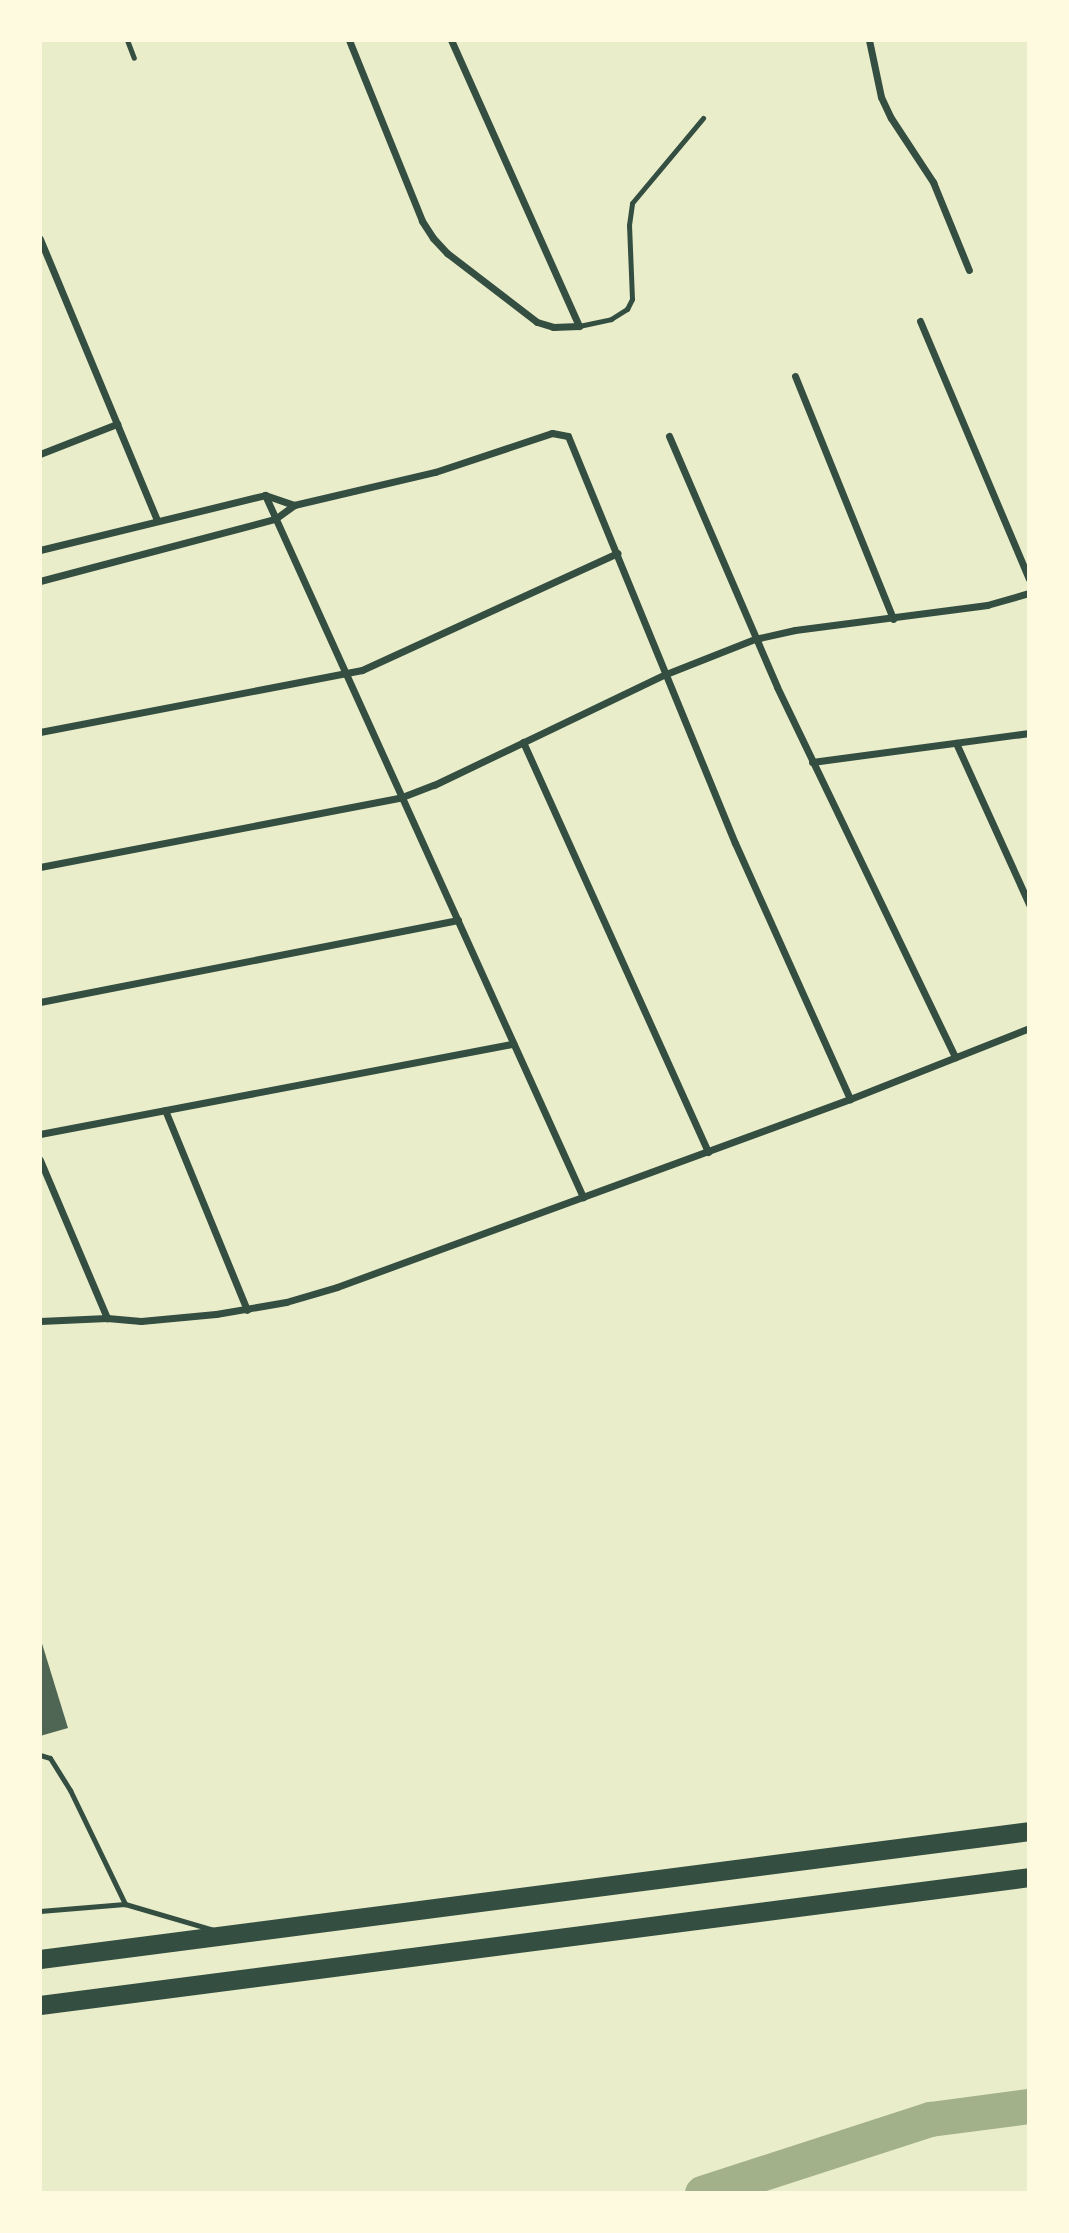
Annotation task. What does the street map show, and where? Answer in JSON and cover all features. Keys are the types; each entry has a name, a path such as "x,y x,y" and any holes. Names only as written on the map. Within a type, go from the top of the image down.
{"highway":[{"path":"40,1959 1029,1831"},
{"path":"40,2005 1029,1877"}],"street":[{"path":"349,40 422,221 447,253 537,322 553,327 579,326 451,40"},
{"path":"869,40 881,97 891,118 933,182 969,270"},
{"path":"40,239 157,520"},
{"path":"920,321 1029,579"},
{"path":"794,376 893,619"},
{"path":"40,454 117,424"},
{"path":"40,581 275,519 294,505 417,476 561,432 573,443 764,910 850,1098"},
{"path":"669,436 755,639 955,1057"},
{"path":"265,495 583,1197"},
{"path":"40,550 265,495 294,505"},
{"path":"40,732 346,674 382,662 617,553"},
{"path":"40,867 402,797 523,743 666,674 755,639 795,630 987,605 1029,593"},
{"path":"812,762 1029,733"},
{"path":"523,743 708,1152"},
{"path":"956,743 1029,904"},
{"path":"40,1002 458,920"},
{"path":"40,1321 107,1318 141,1321 247,1310 382,1273 708,1152 1029,1028"},
{"path":"40,1134 514,1044"},
{"path":"165,1110 247,1310"},
{"path":"40,1160 107,1318"}],"lane":[{"path":"127,40 134,58"},
{"path":"579,326 611,319 627,309 632,299 629,225 632,203 703,117"},
{"path":"40,1755 50,1758 70,1790 125,1904"},
{"path":"40,1911 125,1904 231,1934"}],"building":[{"path":"40,1637 68,1728 40,1736"}],"waterway":[{"path":"702,2193 930,2119 1029,2106"}]}
